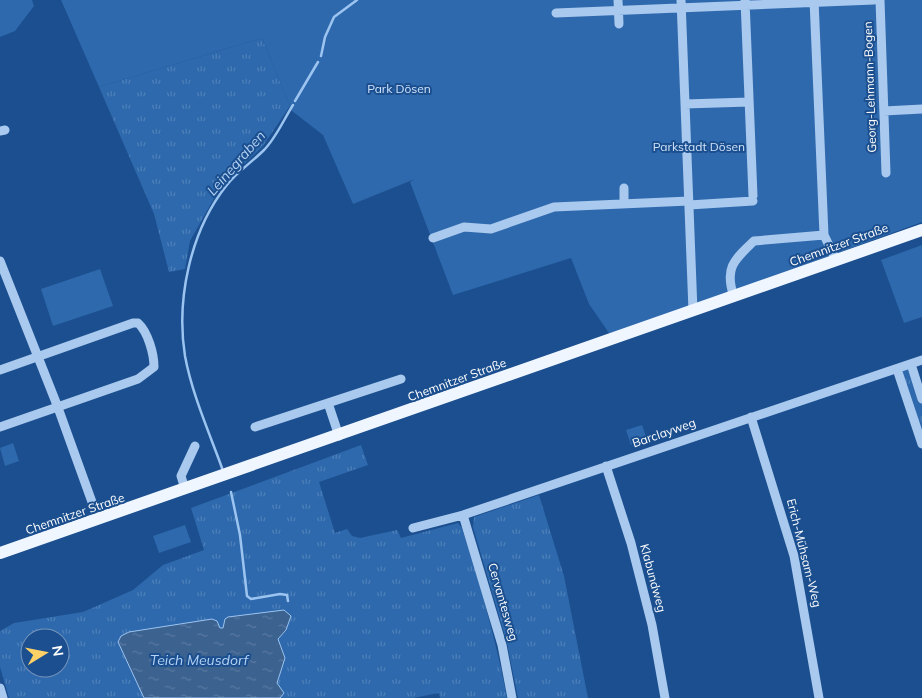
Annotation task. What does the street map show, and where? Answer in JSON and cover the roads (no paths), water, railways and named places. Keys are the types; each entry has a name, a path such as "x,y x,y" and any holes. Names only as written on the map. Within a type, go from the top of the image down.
{"main road":[{"name":"Chemnitzer Straße","path":"0,554 922,230"}],"street":[{"path":"618,0 619,24"},
{"path":"556,13 619,10 681,4 874,0"},
{"name":"Georg-Lehmann-Bogen","path":"880,0 886,173"},
{"path":"814,1 824,235 836,260"},
{"path":"433,238 464,227 491,229 554,206 689,203 753,199 745,3"},
{"path":"681,4 693,311"},
{"path":"685,104 749,102"},
{"path":"884,111 922,109"},
{"path":"624,188 624,203"},
{"path":"734,297 730,284 732,264 754,241 824,235"},
{"path":"1,265 38,356 92,502"},
{"path":"0,370 133,323 138,323 143,328 154,360 154,367 138,379 0,427"},
{"name":"Barclayweg","path":"413,528 463,515 922,360"},
{"path":"910,364 922,399"},
{"path":"897,368 922,444"},
{"path":"254,426 401,379"},
{"path":"328,403 339,436"},
{"name":"Erich-Mühsam-Weg","path":"752,417 794,556 819,698"},
{"path":"185,490 181,476 195,446"},
{"name":"Klabundweg","path":"606,466 631,543 650,616 665,698"},
{"name":"Cervantesweg","path":"463,515 500,636 512,698"},
{"path":"0,688 3,698"}],"water":[{"name":"Teich Meusdorf","path":"284,610 291,616 286,630 278,639 285,658 277,683 284,693 280,698 144,698 118,642 121,636 129,632 212,619 217,621 220,628 223,628 225,619 228,617"}],"waterway":[{"name":"Leinegraben","path":"321,56 325,37 334,17 357,0"},
{"name":"Leinegraben","path":"295,101 318,62"},
{"name":"Leinegraben","path":"222,468 196,399 185,356 183,312 189,267 203,224 214,204 230,181 268,145 293,105"},
{"name":"Leinegraben","path":"231,492 240,535 247,596 251,599 280,594 287,595 288,601"}],"park label":[{"name":"Park Dösen","path":"399,89"},
{"name":"Parkstadt Dösen","path":"699,147"}]}
